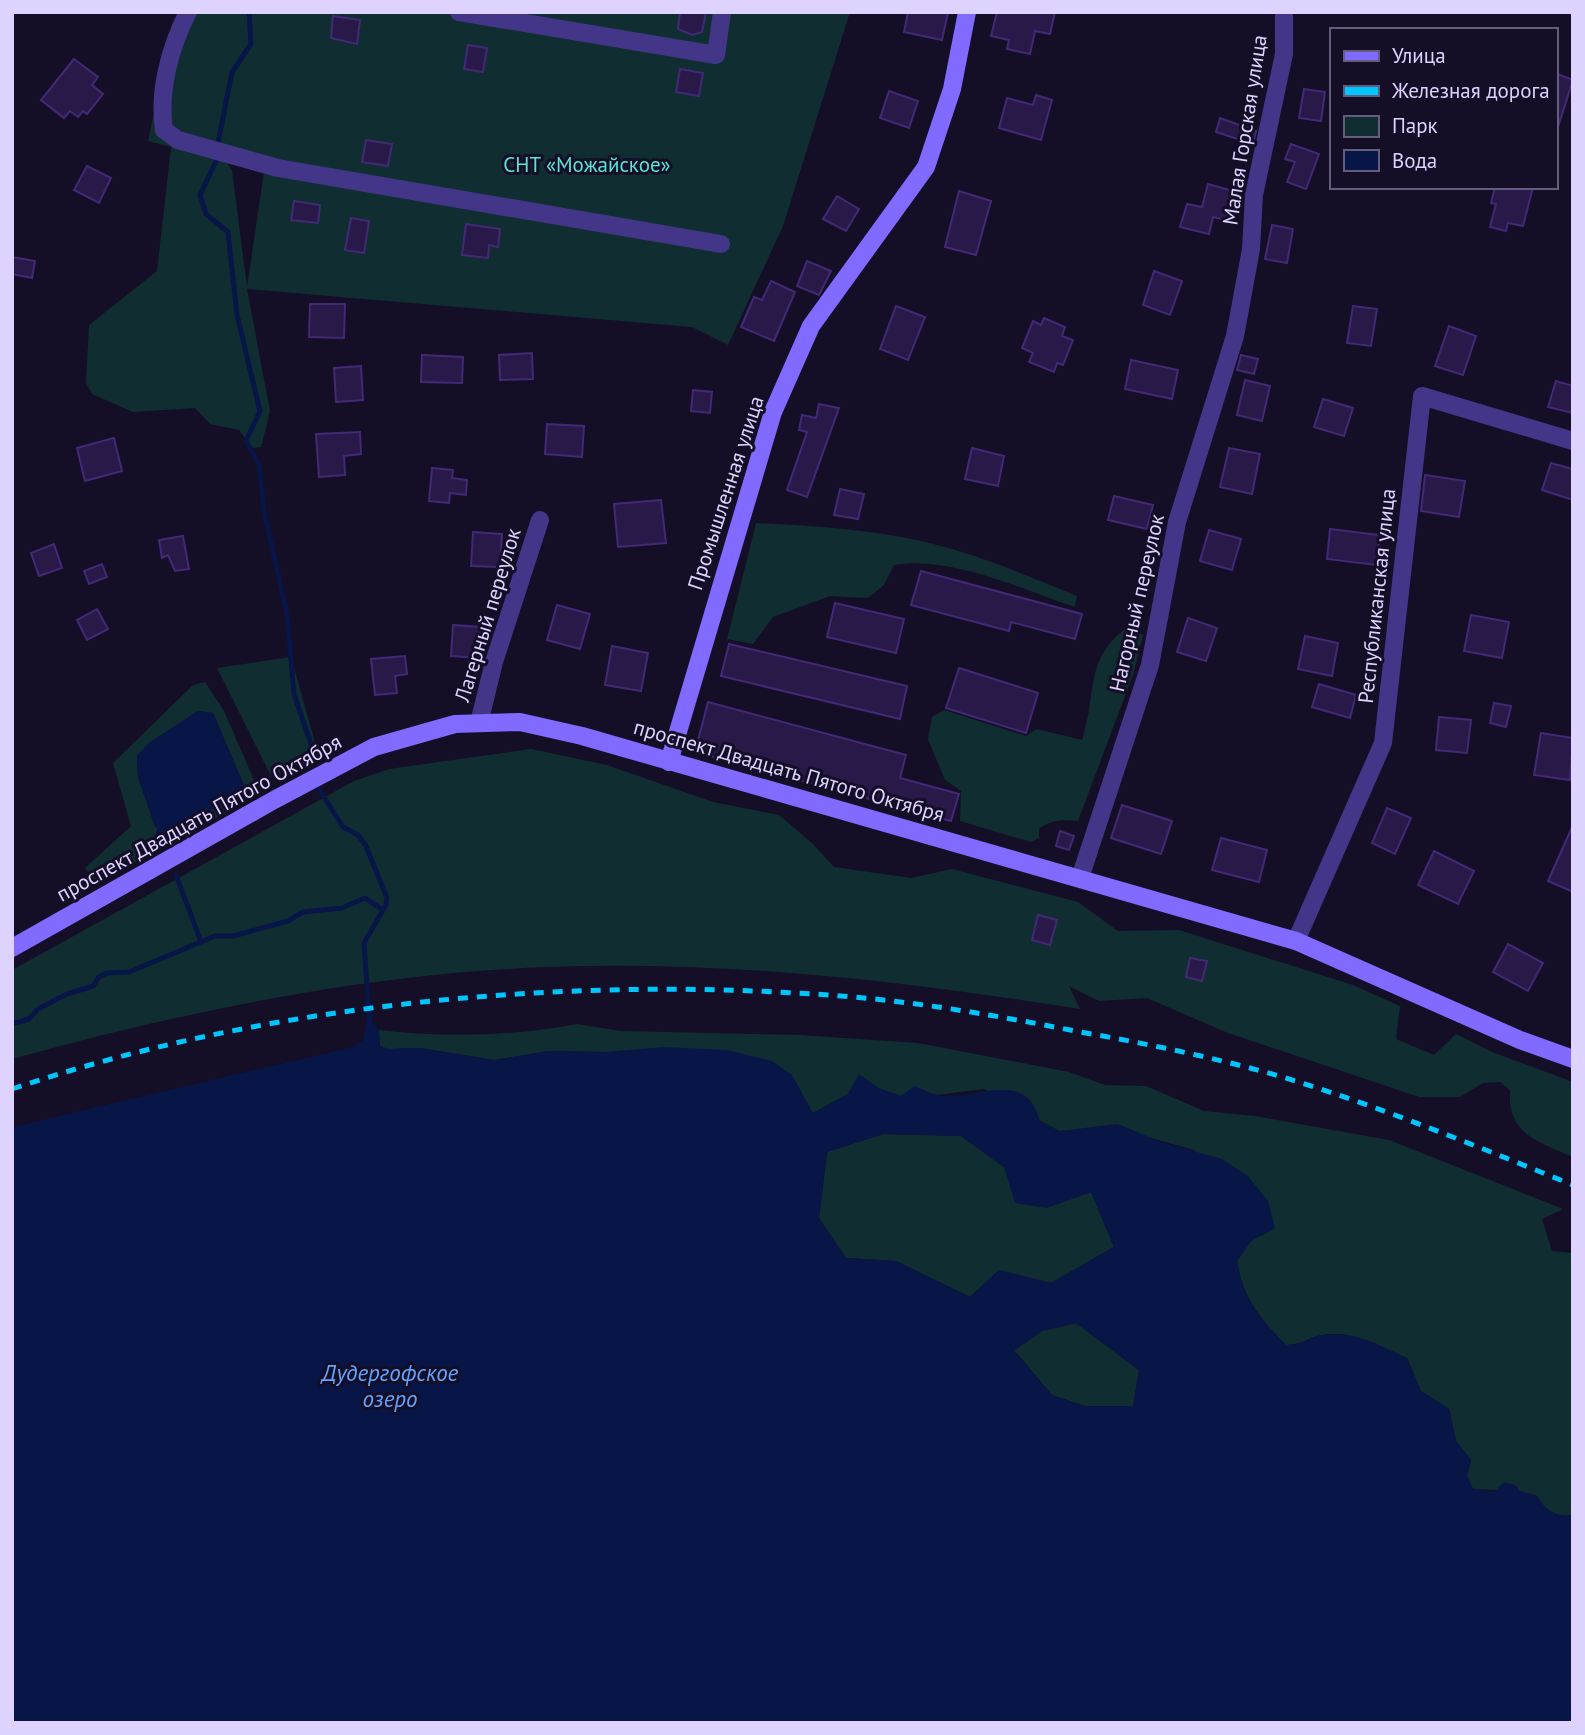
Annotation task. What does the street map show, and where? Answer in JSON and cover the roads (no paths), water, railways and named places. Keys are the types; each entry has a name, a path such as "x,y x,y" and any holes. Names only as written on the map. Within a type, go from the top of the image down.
{"street":[{"path":"188,12 180,29 160,104 164,130 178,141 278,168 721,244"},
{"path":"459,12 716,55 722,12"},
{"name":"Промышленная улица","path":"669,762 773,412 811,326 926,167 952,89 967,12"},
{"name":"Малая Горская улица","path":"1235,337 1251,249 1254,195 1284,54 1284,12"},
{"name":"Нагорный переулок","path":"1080,878 1150,665 1177,522 1235,337"},
{"name":"Республиканская улица","path":"1296,941 1383,743 1422,396 1573,441"},
{"name":"Лагерный переулок","path":"479,723 495,662 541,520"},
{"name":"проспект Двадцать Пятого Октября","path":"12,948 374,747 455,724 520,722 582,736 1296,941 1520,1040 1573,1059"}],"water":[{"path":"198,711 213,713 246,790 182,826 166,832 155,827 138,777 137,756 149,743"},
{"name":"Дудергофское озеро","path":"366,1024 374,1024 379,1030 380,1046 388,1049 420,1048 494,1060 549,1051 604,1052 665,1047 727,1050 772,1061 792,1075 813,1113 848,1094 859,1074 878,1088 901,1096 915,1086 936,1095 950,1096 1010,1090 1023,1094 1033,1104 1040,1121 1059,1131 1118,1124 1161,1142 1222,1159 1248,1176 1268,1201 1275,1228 1251,1241 1237,1261 1248,1297 1277,1336 1286,1345 1322,1335 1345,1335 1366,1340 1407,1358 1421,1391 1449,1409 1456,1441 1471,1460 1467,1476 1473,1489 1494,1492 1504,1482 1537,1496 1552,1512 1573,1515 1573,1723 12,1723 12,1127 353,1047 363,1040","holes":["883,1134 961,1136 1004,1167 1015,1203 1046,1208 1091,1192 1114,1247 1051,1283 999,1270 970,1297 896,1261 846,1258 819,1218 827,1152","1076,1323 1139,1370 1133,1406 1085,1406 1052,1395 1014,1351 1042,1331"]}],"waterway":[{"path":"218,143 232,72 251,44 249,12"},
{"path":"217,159 200,195 206,214 228,232 237,315 260,411 246,441 259,465 264,511 287,614 294,694 312,747 313,755 305,766"},
{"path":"319,789 343,827 358,835 366,846 387,898 386,905 364,943 370,1029"},
{"path":"161,824 157,840 161,848"},
{"path":"176,875 201,942"},
{"path":"12,1024 29,1019 38,1009 67,994 93,986 99,977 107,973 129,972 215,936 233,936 288,921 303,912 342,908 365,898 383,910"}],"railway":[{"path":"12,1089 107,1060 206,1036 306,1018 408,1004 510,994 612,990 813,994 912,1003 978,1013 1126,1040 1229,1063 1353,1100 1573,1185"}],"park label":[{"name":"СНТ «Можайское»","path":"587,165"}]}
